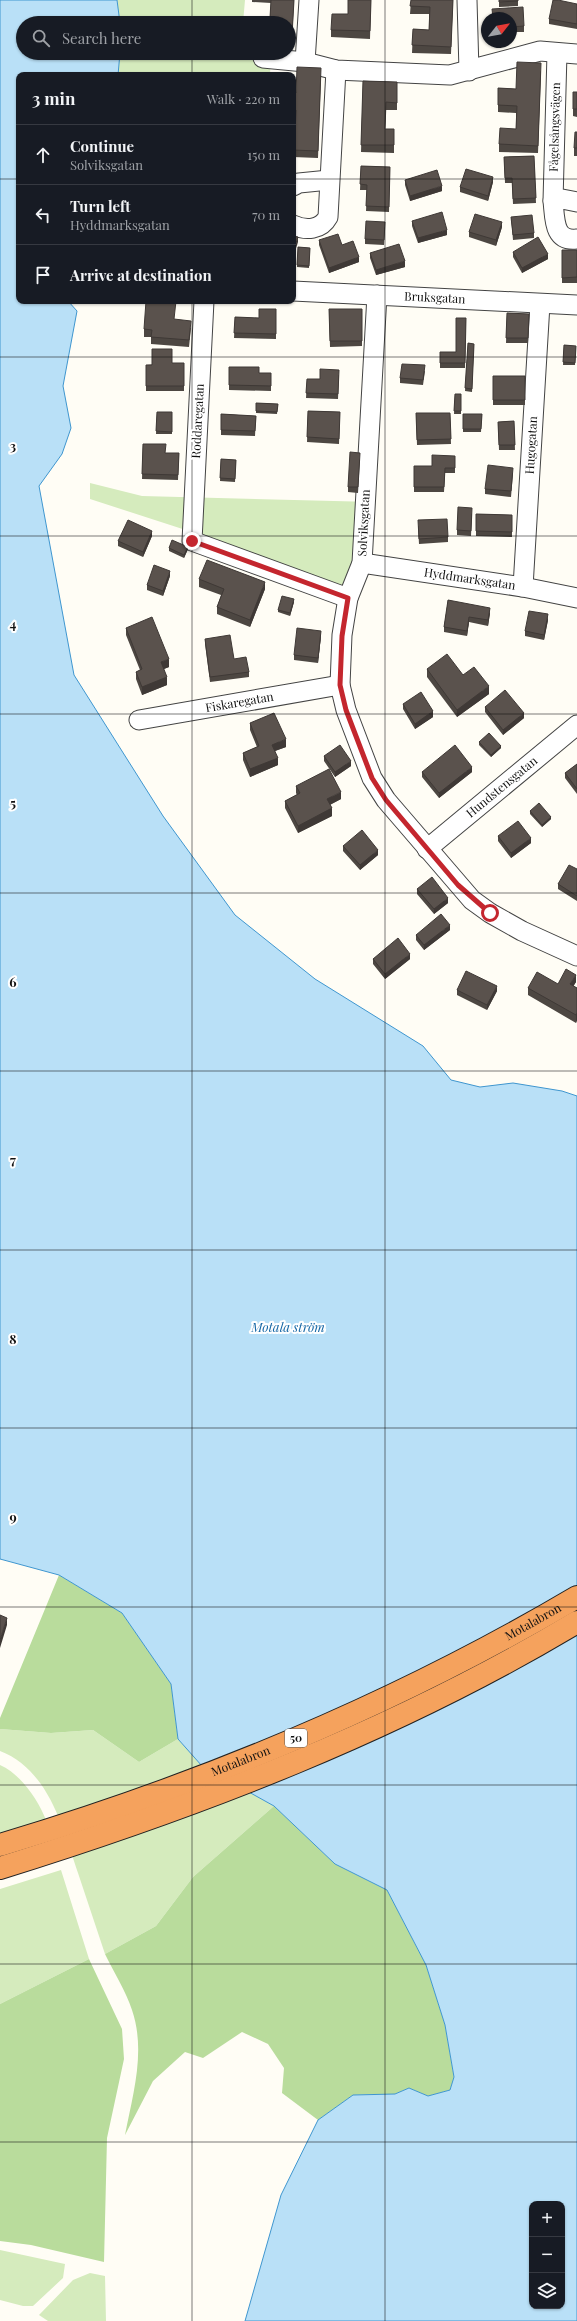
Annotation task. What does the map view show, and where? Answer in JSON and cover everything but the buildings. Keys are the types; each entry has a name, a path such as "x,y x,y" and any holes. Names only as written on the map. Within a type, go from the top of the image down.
{"highway":[{"name":"Motalabron","path":"0,1846 78,1822 174,1789 338,1720 487,1648 577,1597"},
{"name":"Motalabron","path":"0,1868 86,1842 182,1808 355,1736 463,1684 577,1622"}],"street":[{"path":"305,62 309,0"},
{"path":"467,0 469,71"},
{"path":"284,60 305,62 336,70 450,75 540,51 577,54"},
{"name":"Fågelsångsvägen","path":"557,52 553,201 556,229 559,234 565,238 577,238"},
{"path":"296,226 314,229 326,222 329,214 329,180 336,70"},
{"path":"296,184 299,182 329,180"},
{"path":"553,201 562,199 577,202"},
{"name":"Bruksgatan","path":"296,291 577,305"},
{"name":"Solviksgatan","path":"377,295 362,563 348,598 342,636 340,685 346,710 372,778 386,800 458,885 490,913 522,931 577,956"},
{"name":"Roddaregatan","path":"204,304 192,541 348,598"},
{"name":"Hugogatan","path":"523,587 540,304"},
{"name":"Hyddmarksgatan","path":"362,563 523,587 577,598"},
{"name":"Fiskaregatan","path":"139,720 340,685"},
{"name":"Hundstensgatan","path":"428,849 577,725"}],"green space":[{"path":"117,0 245,0 244,16 119,16"},
{"path":"119,60 271,60 270,72 118,72"},
{"path":"90,483 142,496 374,502 354,592 198,534 90,499"},
{"path":"59,1575 122,1613 171,1684 178,1739 139,1762 93,1730 51,1733 0,1729 0,1718"},
{"path":"0,1729 51,1733 93,1730 139,1762 178,1739 202,1766 274,1806 193,1877 156,1926 105,1954 60,1820 52,1802 31,1772 17,1760 0,1751"},
{"path":"0,1765 8,1769 28,1788 46,1820 0,1834"},
{"path":"274,1806 335,1864 387,1890 426,1965 445,2025 454,2077 450,2090 428,2096 409,2088 395,2094 353,2095 318,2120 282,2093 284,2068 268,2044 242,2032 203,2058 185,2052 153,2081 125,2135 137,2072 138,2041 132,2010 105,1954 156,1926 193,1877"},
{"path":"61,1870 89,1959 0,2004 0,1889"},
{"path":"89,1959 122,2029 124,2059 107,2138 104,2262 31,2245 0,2241 0,2004"},
{"path":"0,2250 65,2264 63,2278 33,2306 23,2306 0,2300"},
{"path":"90,2273 105,2276 106,2321 48,2321 39,2315 73,2280"}],"water":[{"name":"Motala ström","path":"0,0 117,0 119,16 16,16 16,60 119,60 118,72 16,72 16,304 71,304 77,311 63,386 71,428 62,454 39,486 74,675 163,816 235,915 315,979 423,1046 451,1080 480,1087 513,1083 562,1091 577,1096 577,2321 245,2321 281,2195 318,2120 353,2095 395,2094 409,2088 428,2096 450,2090 454,2077 445,2025 426,1965 387,1890 335,1864 274,1806 202,1766 178,1739 171,1684 122,1613 59,1575 0,1559"}],"route":[{"path":"192,541 348,598 342,636 340,685 346,710 372,778 386,800 458,885 472,900 490,913"}]}
